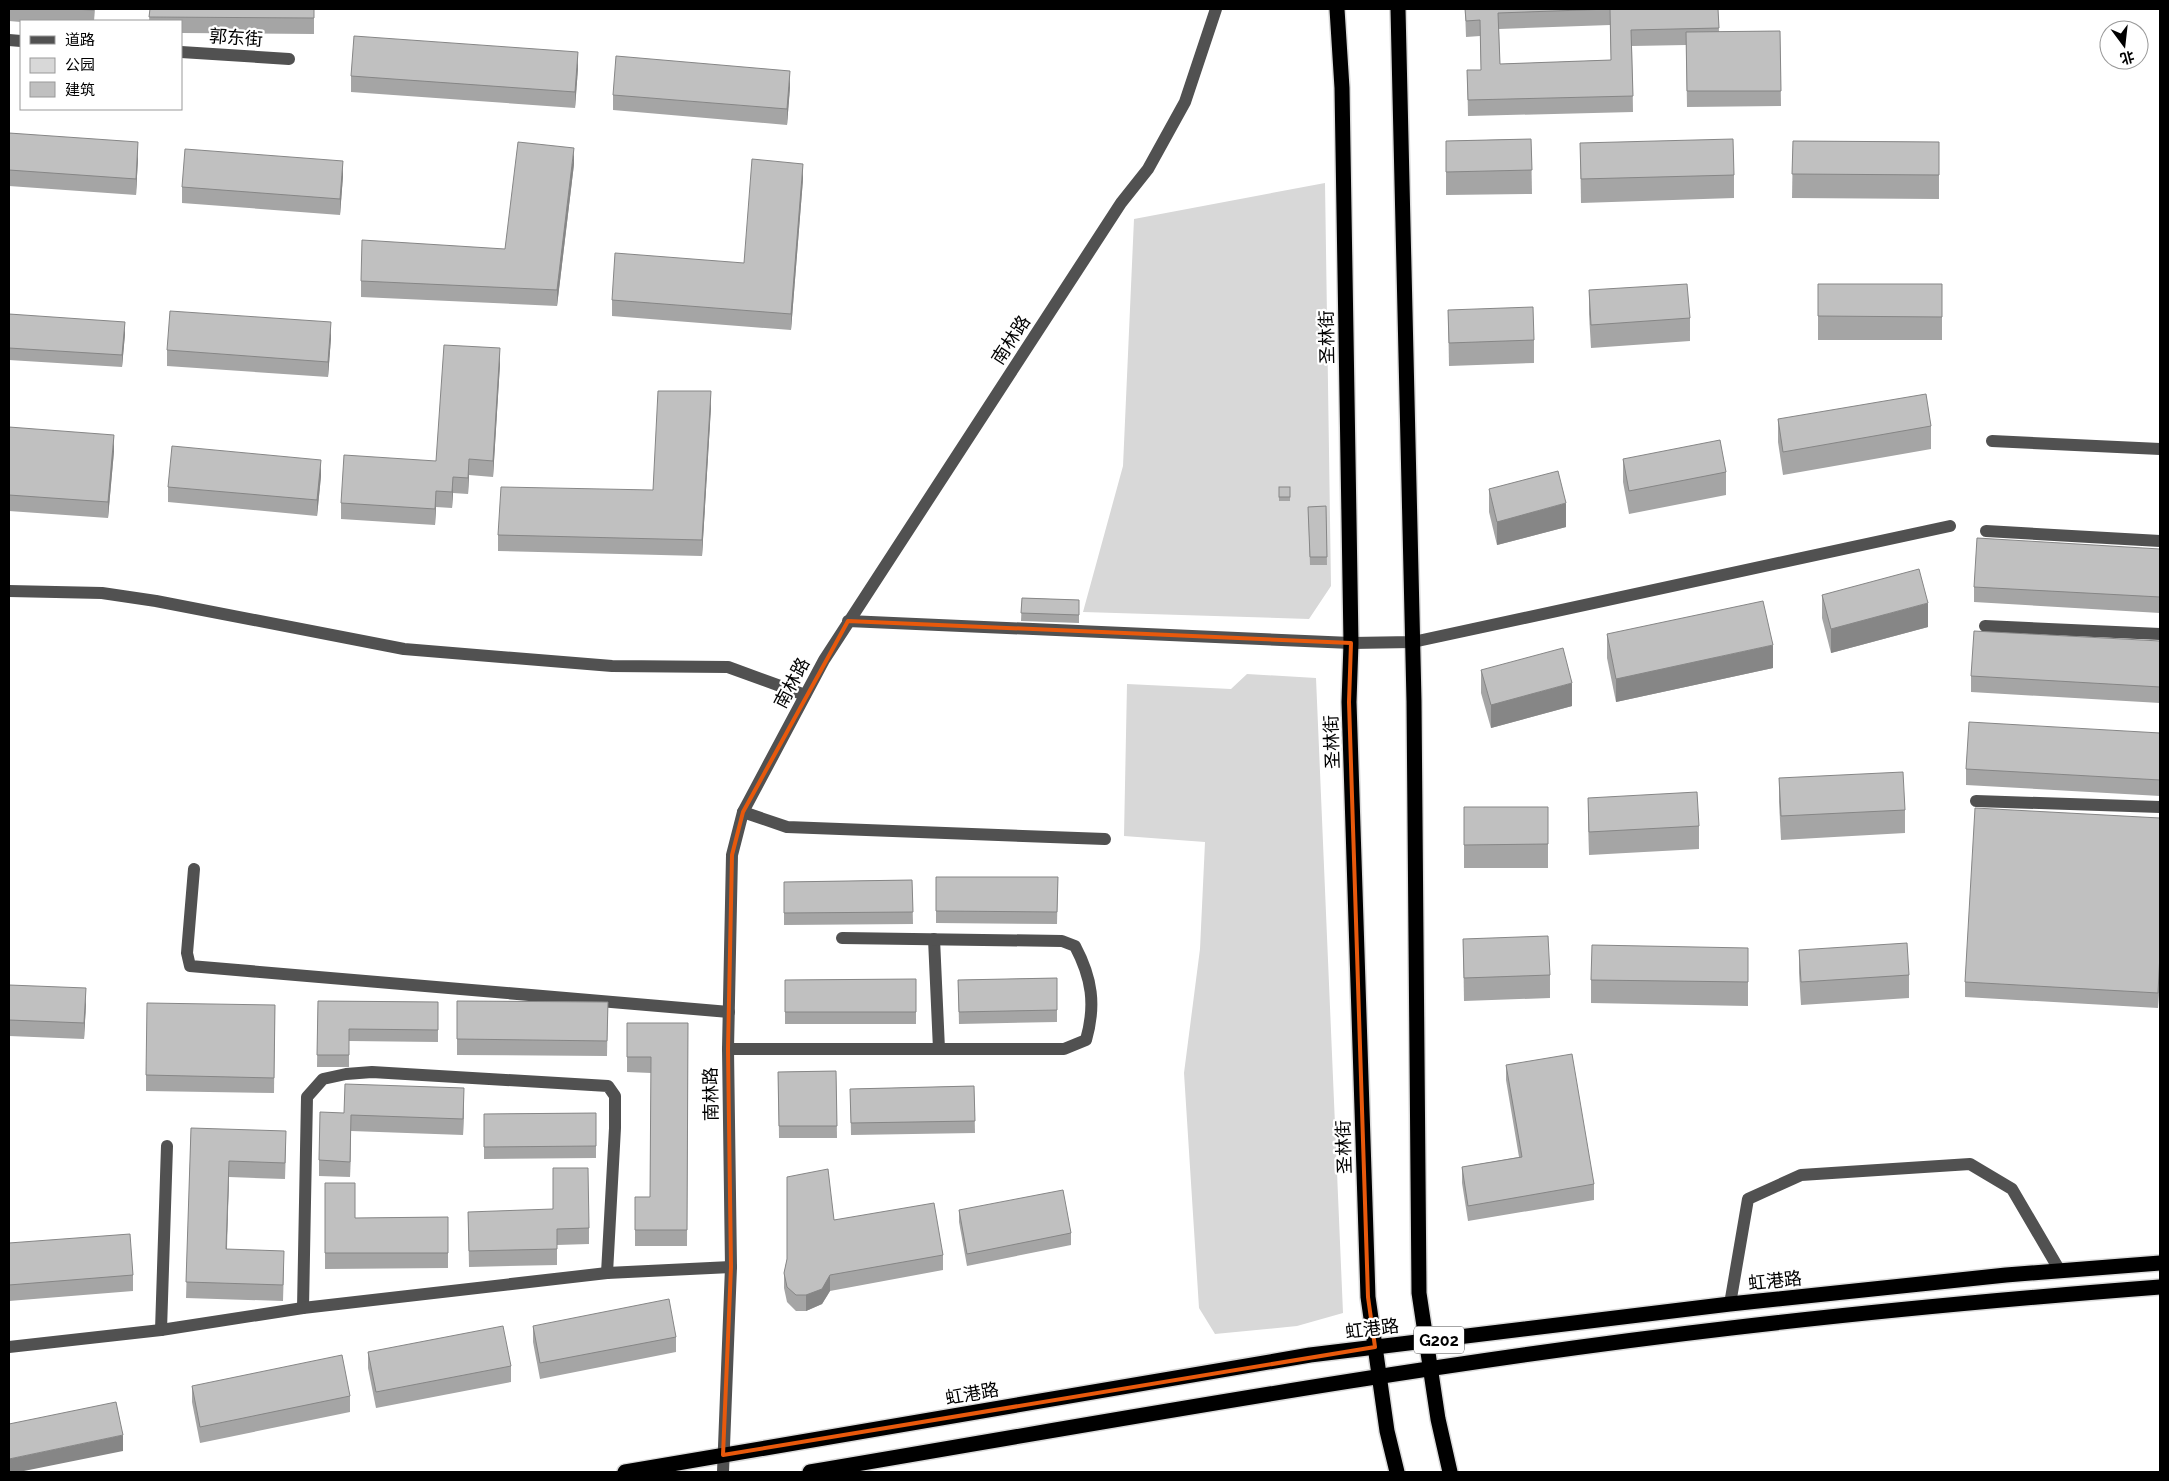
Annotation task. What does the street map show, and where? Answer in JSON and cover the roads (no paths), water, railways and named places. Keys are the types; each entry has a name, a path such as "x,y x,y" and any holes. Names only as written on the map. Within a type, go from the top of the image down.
{"highway":[{"name":"圣林街","path":"1337,9 1342,88 1351,643 1349,702 1367,1288 1379,1377 1396,1472"},
{"path":"1398,9 1412,642 1420,1293 1438,1419 1450,1472"},
{"name":"虹港路","path":"624,1472 1310,1355 1730,1304 2060,1271 2160,1264"},
{"name":"G202","path":"810,1472 1431,1369 1740,1327 2004,1299 2160,1287"}],"street":[{"name":"南林路","path":"723,1472 731,1266 728,1012 732,855 743,812 805,695 848,621 1121,204 1148,169 1184,102 1216,9"},
{"name":"郭东街","path":"182,52 289,59"},
{"path":"1992,441 2160,449"},
{"path":"848,621 1351,643 1412,642 1950,526"},
{"path":"1986,531 2160,541"},
{"path":"9,591 102,593 404,649 612,666 728,667 805,695"},
{"path":"1985,626 2160,634"},
{"path":"1976,801 2160,807"},
{"path":"743,812 787,827 1105,839"},
{"path":"194,869 187,953 190,966 728,1012"},
{"path":"728,1049 1064,1049 1086,1040 1092,1018 1092,994 1083,962 1075,946 1062,941 842,938"},
{"path":"934,939 939,1049"},
{"path":"303,1308 307,1097 324,1079 346,1074 372,1072 608,1086 615,1096 615,1128 607,1273"},
{"path":"161,1330 167,1146"},
{"path":"1730,1304 1748,1200 1801,1175 1970,1164 2012,1189 2060,1271"},
{"path":"9,1347 161,1330 303,1308 607,1273 731,1266"}]}
